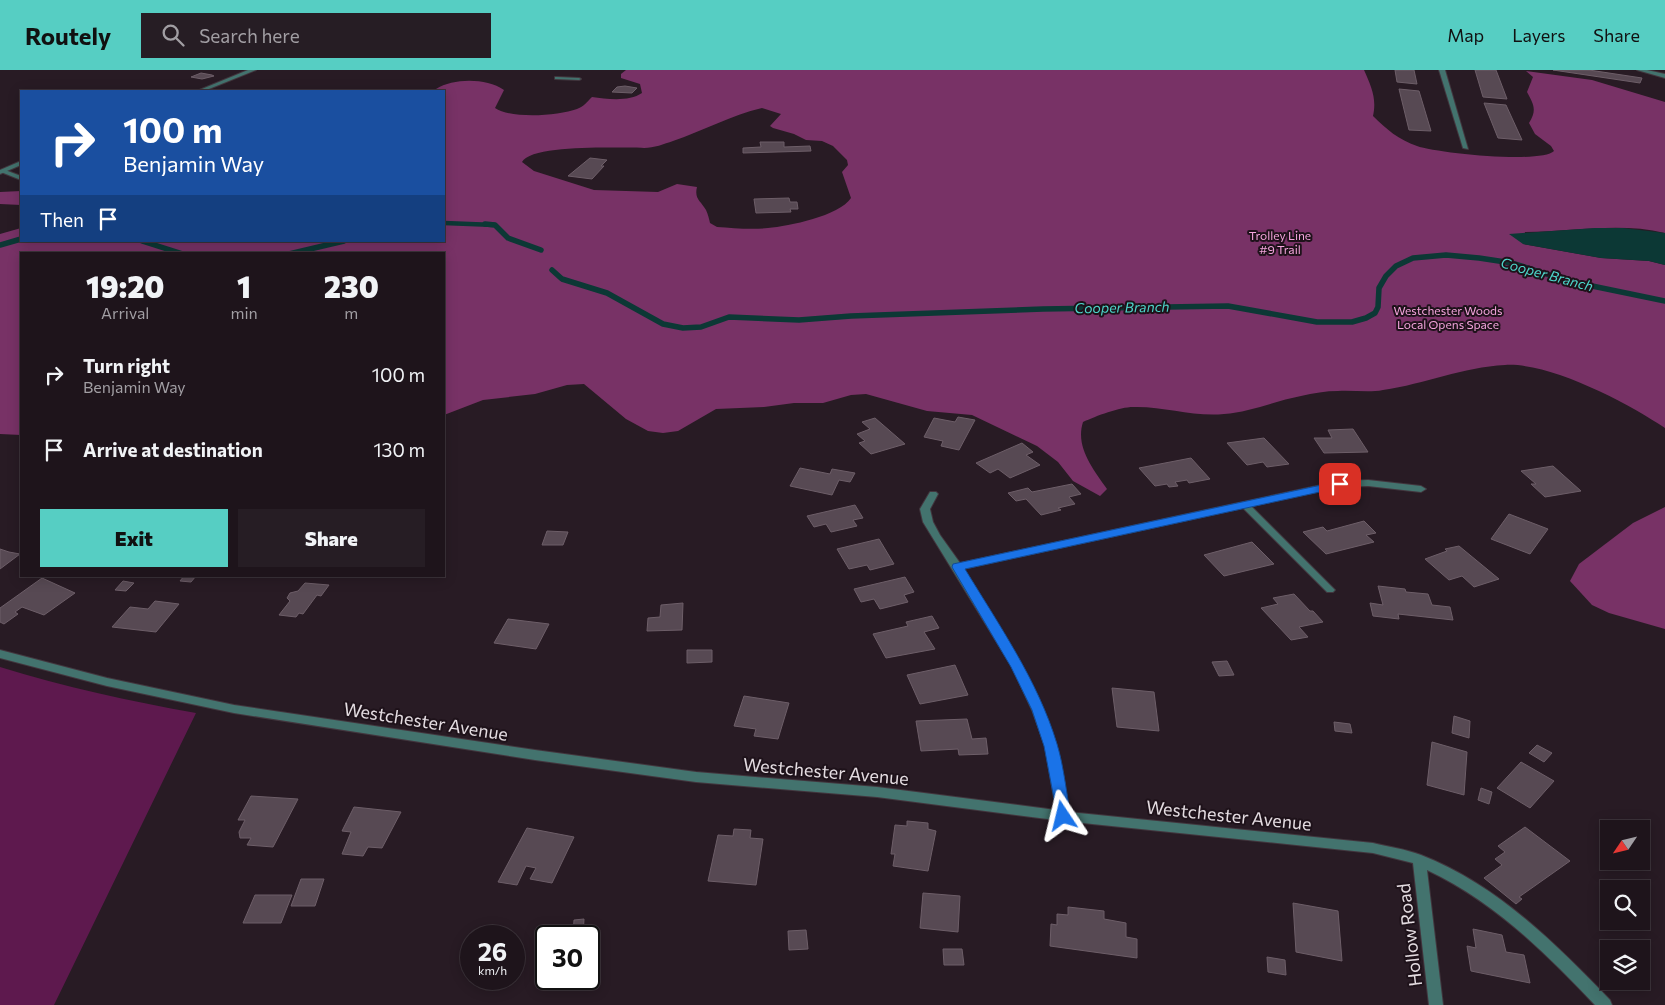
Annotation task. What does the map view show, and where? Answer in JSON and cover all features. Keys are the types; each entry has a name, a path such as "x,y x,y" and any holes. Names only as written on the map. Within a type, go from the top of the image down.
{"street":[{"path":"203,90 253,70"},
{"path":"1442,70 1466,148"},
{"path":"1640,70 1665,76"},
{"path":"2,171 20,163"},
{"path":"958,567 1340,484 1368,483 1421,490"},
{"path":"933,494 925,509 928,522 958,567 1018,667 1038,710 1051,746 1063,816"},
{"name":"Westchester Avenue","path":"0,655 106,682 234,709 412,737 696,777 877,792 1063,816 1373,848 1419,860 1460,879 1489,898 1572,971 1605,1005"},
{"name":"Hollow Road","path":"1419,860 1436,1005"}],"lane":[{"path":"557,78 579,79"},
{"path":"2,171 20,178"},
{"path":"1245,505 1330,590"}],"shaded area":[{"path":"1623,228 1665,233 1665,265 1649,261 1601,258 1523,244 1509,234"},
{"path":"0,667 97,693 196,713 54,1005 0,1005"}],"green space":[{"path":"626,70 1364,70 1374,98 1373,116 1388,130 1410,144 1445,152 1510,157 1545,155 1554,151 1551,146 1535,134 1529,123 1534,108 1527,92 1533,77 1526,71 1592,80 1665,102 1665,233 1630,228 1525,232 1523,244 1601,258 1649,261 1665,265 1665,428 1610,396 1566,377 1544,370 1505,365 1459,372 1378,391 1315,393 1224,414 1212,415 1156,408 1128,407 1108,412 1083,422 1081,440 1083,449 1091,466 1107,489 1100,496 1073,481 1058,462 1037,446 972,415 927,411 866,394 851,395 823,403 794,403 764,407 716,409 678,431 663,433 648,431 626,419 584,384 567,385 535,394 483,400 445,415 445,252 20,252 20,435 0,434 0,234 20,228 20,242 445,242 445,90 436,89 443,85 461,81 488,83 504,90 495,108 512,114 547,115 577,109 592,97 624,99 642,93 640,84 621,78 621,74","holes":["762,108 781,114 770,126 806,140 822,141 833,146 847,160 848,165 842,172 851,198 836,210 825,215 788,225 755,229 717,227 710,223 706,210 697,197 697,187 677,184 658,192 594,190 534,171 522,162 529,156 559,150 655,147"]},
{"path":"20,191 20,205 0,204 0,192"},
{"path":"1665,507 1665,629 1609,613 1592,605 1570,581 1579,564 1633,523"}],"building":[{"path":"1395,70 1414,70 1417,84 1397,82"},
{"path":"1475,70 1496,70 1507,99 1483,97"},
{"path":"1553,70 1589,70 1642,78 1640,83"},
{"path":"201,73 214,76 202,79 191,77"},
{"path":"617,87 637,88 632,93 612,92"},
{"path":"1399,89 1419,91 1431,131 1409,130"},
{"path":"1484,103 1506,105 1522,140 1498,138"},
{"path":"760,142 784,142 784,147 810,146 811,151 743,153 743,148 761,147"},
{"path":"590,158 607,160 592,179 568,176"},
{"path":"789,198 790,202 797,202 798,209 790,209 791,212 756,213 754,199"},
{"path":"958,417 975,420 959,450 941,446 943,441 924,437 934,418 955,422"},
{"path":"875,418 905,444 871,454 859,443 865,441 857,434 870,429 862,422"},
{"path":"1353,429 1368,452 1324,453 1314,438 1332,438 1328,430"},
{"path":"1264,438 1289,464 1267,467 1263,462 1247,465 1227,443"},
{"path":"1022,443 1033,452 1026,455 1040,465 1010,478 998,469 990,473 976,463"},
{"path":"1191,458 1210,479 1189,483 1187,480 1175,482 1178,486 1169,487 1167,484 1155,486 1139,468"},
{"path":"1553,466 1581,491 1545,497 1531,484 1536,484 1521,471"},
{"path":"800,468 830,474 832,469 855,473 850,482 839,480 832,495 790,486"},
{"path":"1072,484 1081,494 1069,497 1075,504 1041,515 1026,499 1016,501 1008,493 1028,488 1032,492"},
{"path":"855,505 863,518 853,520 857,526 831,532 826,524 814,527 807,516"},
{"path":"1509,514 1548,529 1530,554 1491,539"},
{"path":"1364,521 1376,533 1366,535 1374,542 1326,554 1303,532 1323,527 1327,531"},
{"path":"547,531 568,532 563,545 542,545"},
{"path":"879,539 894,564 870,570 867,565 849,569 837,549"},
{"path":"1252,542 1274,564 1224,576 1204,555"},
{"path":"1459,546 1499,579 1474,587 1462,576 1449,580 1425,559 1447,551 1445,549"},
{"path":"0,549 9,552 20,554 0,569"},
{"path":"183,577 195,577 191,582 180,581"},
{"path":"905,577 914,592 904,595 908,602 880,609 874,599 861,602 854,589"},
{"path":"42,578 75,593 44,615 22,607 15,612 18,614 4,624 0,622 0,608"},
{"path":"123,581 134,583 126,591 115,590"},
{"path":"305,583 329,585 321,596 317,595 303,614 299,613 296,617 279,615 290,601 287,598 290,593 298,591"},
{"path":"1378,586 1405,589 1406,592 1428,594 1432,605 1450,607 1453,620 1398,614 1399,619 1373,616 1370,603 1383,605"},
{"path":"1294,594 1323,622 1299,627 1308,637 1291,640 1261,608 1278,604 1273,598"},
{"path":"155,601 179,604 156,632 112,627 130,607 148,609"},
{"path":"683,603 682,630 647,631 648,618 660,617 661,605"},
{"path":"932,616 939,628 924,632 935,649 886,658 873,634 908,626 906,622"},
{"path":"508,619 549,624 536,649 494,643"},
{"path":"687,650 712,650 712,662 687,663"},
{"path":"1227,661 1234,675 1219,676 1212,662"},
{"path":"955,665 968,695 920,704 907,675"},
{"path":"1112,688 1154,692 1159,731 1117,727"},
{"path":"744,696 789,703 778,739 754,736 756,729 734,726"},
{"path":"1454,716 1470,721 1469,738 1452,733"},
{"path":"967,719 972,739 986,738 988,754 959,755 958,749 921,751 916,721"},
{"path":"1334,722 1350,724 1352,733 1335,731"},
{"path":"1432,742 1467,752 1464,795 1427,785"},
{"path":"1537,745 1552,753 1544,762 1529,753"},
{"path":"1521,762 1554,781 1530,808 1497,788"},
{"path":"1481,788 1492,792 1489,804 1478,800"},
{"path":"251,796 298,799 273,847 247,845 251,838 240,838 239,832 245,820 238,820"},
{"path":"354,807 401,812 382,848 368,847 363,856 342,854 351,832 342,831"},
{"path":"907,821 928,823 928,829 936,831 928,871 893,866 895,854 891,854 895,825 907,826"},
{"path":"1525,827 1570,861 1519,897 1522,899 1516,904 1484,878 1502,865 1495,859 1505,852 1498,846"},
{"path":"527,828 574,837 552,883 530,879 536,868 526,866 517,885 498,882"},
{"path":"734,829 751,830 750,838 763,839 756,885 708,881 718,835 733,836"},
{"path":"301,879 324,879 315,906 291,906"},
{"path":"923,893 960,896 958,932 920,928"},
{"path":"255,895 292,895 281,923 243,923"},
{"path":"1293,903 1338,911 1342,961 1296,952"},
{"path":"1068,907 1104,911 1104,919 1126,923 1126,937 1137,939 1137,958 1050,946 1051,924 1057,925 1057,914 1068,915"},
{"path":"584,919 584,925 574,925 574,920"},
{"path":"1473,929 1502,935 1506,952 1524,955 1530,983 1471,971 1467,946 1476,948"},
{"path":"806,930 808,949 789,950 788,931"},
{"path":"943,949 962,949 964,965 944,965"},
{"path":"1267,957 1285,960 1286,975 1268,972"}],"waterway":[{"name":"Cooper Branch","path":"445,223 495,225"},
{"name":"Cooper Branch","path":"485,224 495,225"},
{"name":"Cooper Branch","path":"495,225 508,238 541,250"},
{"name":"Cooper Branch","path":"0,245 20,239"},
{"name":"Cooper Branch","path":"145,242 177,252"},
{"name":"Cooper Branch","path":"297,252 340,242"},
{"name":"Cooper Branch","path":"552,270 562,279 607,293 663,324 683,328 701,327 729,317 799,320 851,316 1043,309 1228,306 1317,322 1352,322 1375,313 1378,307 1379,288 1386,276 1396,266 1413,258 1446,255 1512,263 1568,281 1665,301"}],"route":[{"path":"1063,816 1051,746 1038,710 1018,667 958,567 1340,484"}],"park label":[{"name":"Trolley Line #9 Trail","path":"1280,242"},
{"name":"Westchester Woods Local Opens Space","path":"1448,317"}]}
